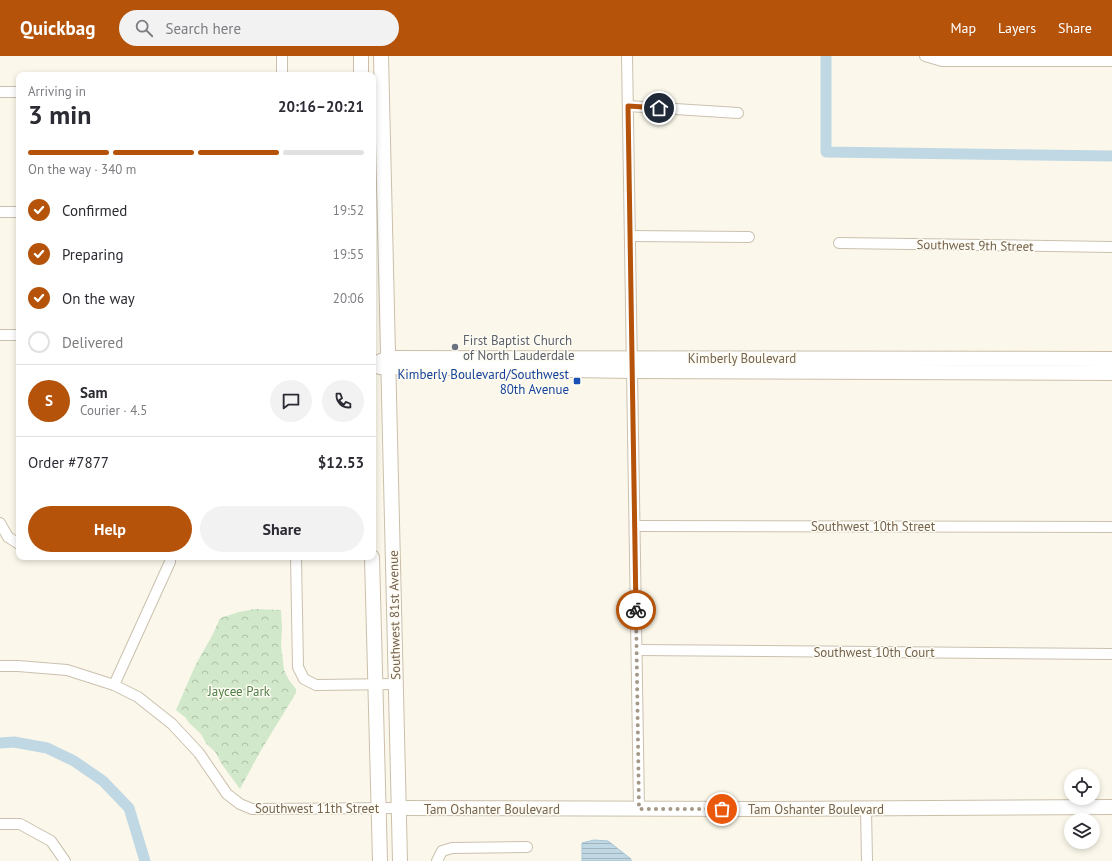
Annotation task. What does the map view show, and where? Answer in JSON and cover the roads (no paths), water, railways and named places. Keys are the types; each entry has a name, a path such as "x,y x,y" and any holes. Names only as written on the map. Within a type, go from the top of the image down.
{"street":[{"path":"282,56 283,72"},
{"path":"361,56 361,72"},
{"name":"Southwest 81st Avenue","path":"381,56 400,861"},
{"path":"627,56 639,809"},
{"path":"925,56 942,61 1112,61"},
{"path":"0,92 16,92"},
{"path":"628,106 738,112"},
{"path":"0,212 16,212"},
{"path":"630,236 749,237"},
{"name":"Southwest 9th Street","path":"839,243 1112,247"},
{"path":"0,335 16,335"},
{"name":"Kimberly Boulevard","path":"631,365 1112,359"},
{"name":"Kimberly Boulevard","path":"376,365 389,363 631,365 1112,373"},
{"path":"0,523 8,537 16,542"},
{"name":"Southwest 10th Street","path":"635,526 1112,526"},
{"path":"114,685 170,560"},
{"path":"296,560 298,666 304,679 316,685 396,684"},
{"name":"Southwest 81st Avenue","path":"372,560 380,861"},
{"name":"Southwest 10th Court","path":"637,650 1112,654"},
{"name":"Southwest 11th Street","path":"0,666 67,670 114,685 138,697 172,724 199,753 227,794 240,804 252,809 399,808"},
{"name":"Tam Oshanter Boulevard","path":"399,808 866,809 1112,807"},
{"path":"866,809 867,861"},
{"path":"0,824 20,824 26,827 51,841 65,860"},
{"path":"437,861 442,851 452,848 527,847"}],"water":[{"path":"594,840 608,841 631,859 631,861 582,861 582,843"}],"waterway":[{"path":"826,56 826,152 1112,156"},
{"path":"0,743 14,742 47,748 74,761 103,781 129,808 145,861"}],"place":[{"name":"First Baptist Church of North Lauderdale","path":"455,347"},
{"name":"Kimberly Boulevard/Southwest 80th Avenue","path":"577,381"}],"park label":[{"name":"Jaycee Park","path":"239,691"}]}
